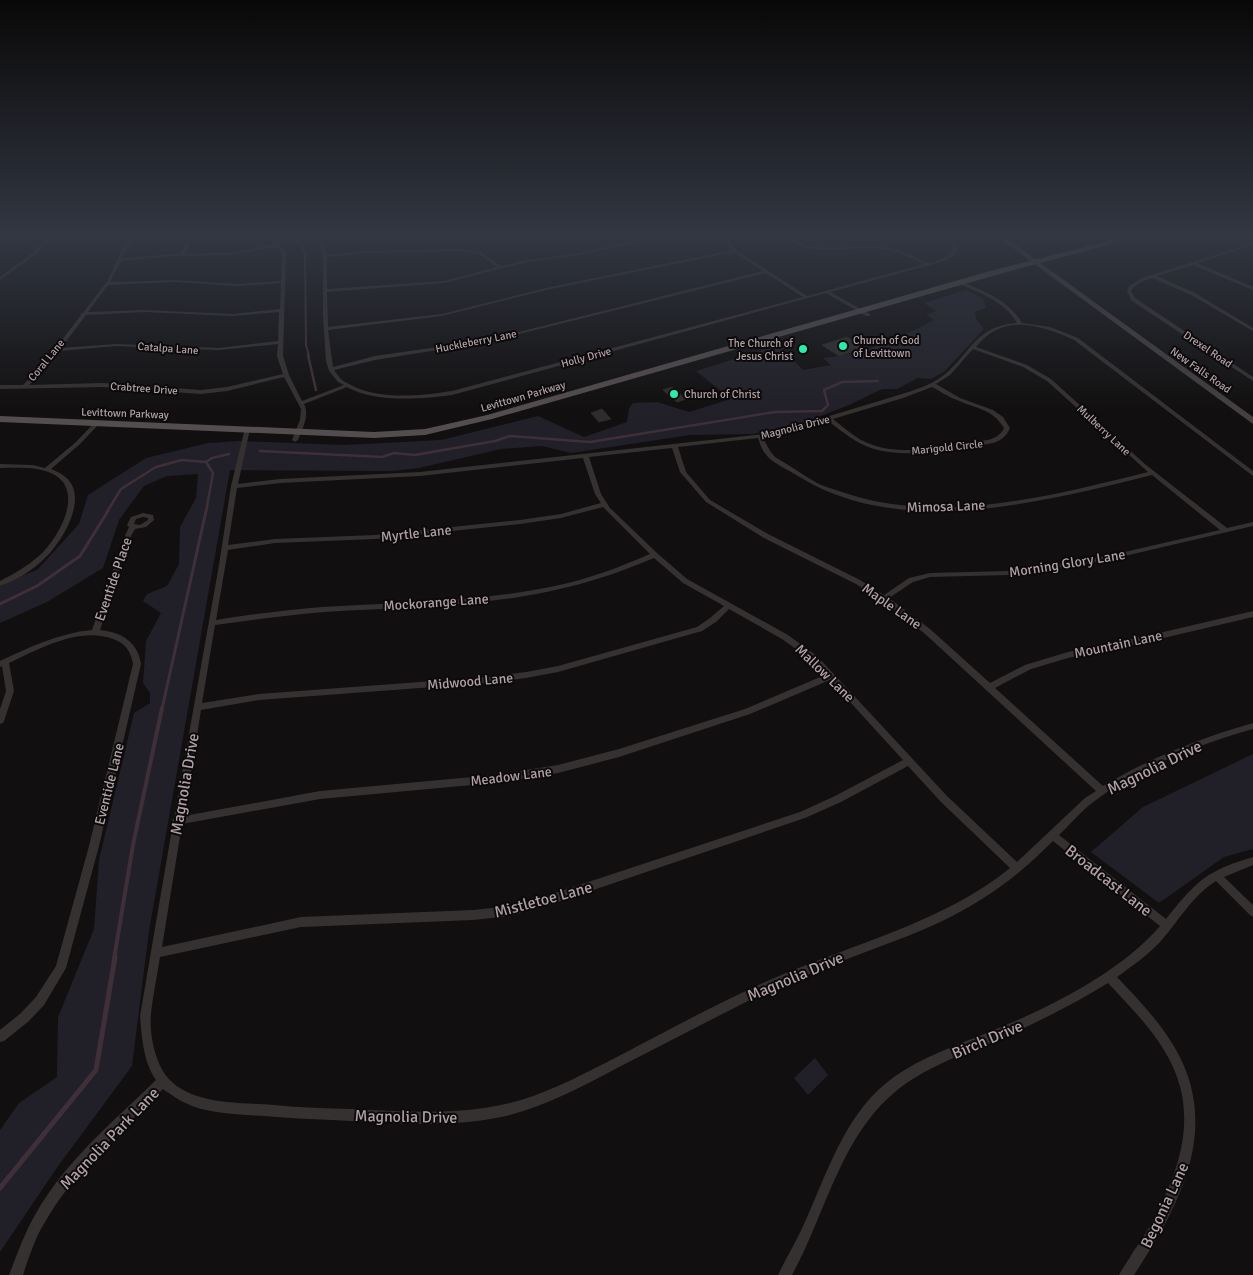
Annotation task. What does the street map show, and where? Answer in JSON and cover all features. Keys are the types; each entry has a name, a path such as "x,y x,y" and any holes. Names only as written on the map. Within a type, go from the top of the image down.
{"main road":[{"name":"Levittown Parkway","path":"0,428 246,434 391,443 442,437 486,426 935,292"},
{"name":"New Falls Road","path":"1069,292 1099,316 1135,337 1253,421"},
{"name":"Levittown Parkway","path":"0,420 97,424 246,434"}],"street":[{"name":"Coral Lane","path":"24,387 45,366 99,292"},
{"path":"283,292 280,342 282,364 301,403 304,415 297,436"},
{"path":"325,292 331,369"},
{"path":"327,329 442,315 531,292"},
{"name":"Huckleberry Lane","path":"331,369 384,357 487,341 683,292"},
{"path":"799,292 806,297"},
{"name":"Holly Drive","path":"331,369 338,379 374,394 391,397 440,396 825,292"},
{"path":"828,292 864,313"},
{"path":"981,292 1006,306 1017,317 1020,324"},
{"name":"Drexel Road","path":"1131,292 1133,299 1253,379"},
{"path":"1190,292 1253,330"},
{"path":"83,314 144,312 233,315 282,310"},
{"name":"Magnolia Drive","path":"234,486 284,479 393,476 760,437 829,419 931,384 957,367 994,329 1004,325 1020,324 1051,329 1082,342 1253,474"},
{"name":"Catalpa Lane","path":"56,350 116,345 219,349 280,342"},
{"name":"Mulberry Lane","path":"974,348 1025,366 1050,380 1153,473 1225,530"},
{"name":"Crabtree Drive","path":"0,387 109,385 201,392 227,389 286,375"},
{"name":"Marigold Circle","path":"829,419 859,441 889,450 908,451 996,441 1003,435 1007,428 997,415 958,399 931,384"},
{"path":"301,403 349,385"},
{"path":"46,470 97,424"},
{"name":"Magnolia Drive","path":"246,434 234,486 145,1016 145,1038 154,1068 163,1081 180,1095 196,1102 218,1108 431,1119 471,1116 508,1109 550,1096 771,985 930,922 976,898 1017,868 1088,801 1102,791 1168,757 1253,726"},
{"name":"Mimosa Lane","path":"760,437 767,452 773,458 817,486 859,501 907,508 981,507 1030,500 1153,473"},
{"name":"Maple Lane","path":"674,445 684,472 708,501 766,536 858,582 884,598 927,630 1102,791"},
{"name":"Mallow Lane","path":"585,455 593,483 605,504 655,555 686,581 792,641 814,658 964,819 1017,868"},
{"path":"0,466 46,470 65,480 72,493 72,501 63,527 54,544 40,560 0,584"},
{"name":"Myrtle Lane","path":"225,548 275,541 375,537 520,522 561,516 605,504"},
{"name":"Morning Glory Lane","path":"884,598 911,580 925,576 1008,573 1077,564 1253,524"},
{"name":"Eventide Place","path":"95,633 128,536 133,527"},
{"name":"Mockorange Lane","path":"212,623 275,614 505,597 586,580 624,569 655,555"},
{"name":"Midwood Lane","path":"197,707 259,698 487,680 542,673 699,629 713,620 729,605"},
{"name":"Mountain Lane","path":"988,688 1040,662 1253,614"},
{"name":"Eventide Lane","path":"0,1037 25,1017 40,1001 62,968 125,719 137,664 130,645 124,640 109,634 95,633 79,634 57,639 2,663"},
{"path":"0,721 10,691 2,663"},
{"name":"Meadow Lane","path":"177,821 320,795 502,778 558,769 619,753 747,712 831,676"},
{"name":"Mistletoe Lane","path":"156,953 302,922 473,915 510,911 558,897 802,815 838,799 908,761"},
{"name":"Broadcast Lane","path":"1052,836 1166,925"},
{"name":"Birch Drive","path":"785,1275 806,1234 826,1184 845,1146 861,1120 886,1091 904,1078 936,1060 1038,1016 1109,976 1137,957 1197,890 1217,876 1253,861"},
{"path":"1217,876 1253,912"},
{"name":"Begonia Lane","path":"1109,976 1173,1054 1182,1073 1190,1100 1192,1118 1191,1140 1186,1163 1164,1213 1145,1248 1126,1275"},
{"name":"Magnolia Park Lane","path":"16,1275 40,1218 56,1192 75,1169 163,1081"}],"shaded area":[{"path":"958,292 971,292 983,298 986,308 975,312 976,319 984,329 944,372 931,379 918,378 897,389 882,389 849,405 803,423 753,434 690,435 571,453 542,446 501,449 419,468 393,471 230,470 149,931 132,1066 56,1169 0,1252 0,1130 19,1103 57,1077 58,1017 94,929 99,860 134,713 150,703 150,693 143,683 146,641 161,613 143,601 147,594 167,586 179,564 180,527 196,498 198,474 167,476 144,486 119,520 103,568 47,602 0,623 0,586 38,569 79,524 88,495 146,458 208,443 239,441 344,445 441,440 538,416 584,437 627,422 629,408 633,403 657,402 689,412 731,399 696,371 779,345 803,370 831,365 823,358 866,350 907,334 934,320 926,315 936,311 924,303"},
{"path":"1253,754 1253,849 1224,857 1159,903 1091,852 1143,807"},
{"path":"815,1058 828,1075 808,1095 794,1078"}],"building":[{"name":"Church of God of Levittown","path":"847,337 864,348 839,356 822,345"},
{"name":"Church of Christ","path":"672,387 686,399 677,402 663,390"},
{"path":"602,409 611,419 599,422 591,413"}],"waterway":[{"path":"305,292 306,345 309,356"},
{"path":"308,355 316,390"},
{"path":"260,451 382,457 394,453 415,455 495,441 510,436 590,442 775,412 822,411 828,405 824,390 842,382 878,381"},
{"path":"206,462 212,458 229,454"},
{"path":"107,512 121,489 156,467 182,460 206,462"},
{"path":"206,462 213,473 206,512"},
{"path":"0,604 37,586 80,556 108,511"},
{"path":"162,709 206,511"},
{"path":"114,959 133,845 162,708"},
{"path":"0,1188 96,1070 115,957"}],"place":[{"name":"Church of God of Levittown","path":"843,346"},
{"name":"The Church of Jesus Christ","path":"803,349"},
{"name":"Church of Christ","path":"674,394"}]}
